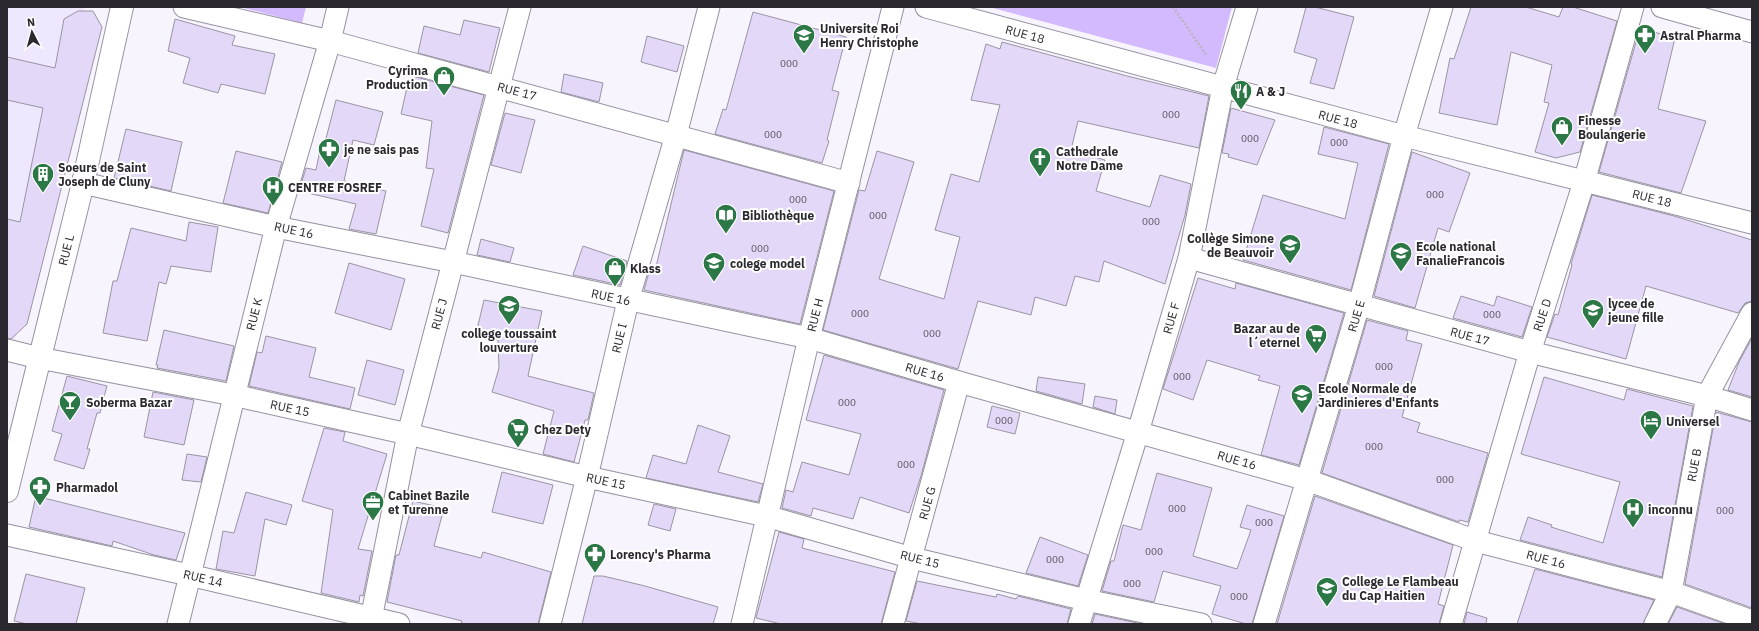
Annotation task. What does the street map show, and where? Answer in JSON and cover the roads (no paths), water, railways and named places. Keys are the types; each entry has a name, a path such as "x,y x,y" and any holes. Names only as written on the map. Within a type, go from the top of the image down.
{"street":[{"name":"RUE L","path":"7,491 83,183 122,7"},
{"name":"RUE 17","path":"184,7 330,41 849,182"},
{"name":"RUE K","path":"178,624 233,395 276,227 330,41 338,7"},
{"name":"RUE J","path":"371,621 408,434 520,7"},
{"name":"RUE I","path":"550,624 587,478 628,301 676,135 709,7"},
{"name":"RUE H","path":"742,624 766,516 809,338 893,7"},
{"name":"RUE 18","path":"926,7 1404,136 1752,223"},
{"name":"RUE F","path":"1079,624 1138,432 1189,258 1223,87 1247,7"},
{"name":"RUE E","path":"1264,624 1359,306 1404,136 1442,7"},
{"name":"RUE D","path":"1451,624 1530,352 1584,182 1633,7"},
{"path":"1662,7 1752,32"},
{"name":"RUE 16","path":"83,183 276,227 453,262 628,301 809,338 1307,480 1476,541 1671,592 1752,621"},
{"name":"RUE 17","path":"1189,258 1359,306 1530,352 1707,396 1752,410"},
{"name":"RUE B","path":"1655,624 1671,592 1707,396 1752,313"},
{"name":"RUE 15","path":"7,350 39,358 233,395 408,434 587,478 766,516 912,558 1086,600 1201,624"},
{"name":"RUE G","path":"893,624 959,382"},
{"name":"RUE 14","path":"7,535 189,575 371,621 398,624"}],"place":[{"name":"Universite Roi Henry Christophe","path":"804,54"},
{"name":"Astral Pharma","path":"1645,54"},
{"name":"Cyrima Production","path":"444,96"},
{"name":"A & J","path":"1241,110"},
{"name":"Finesse Boulangerie","path":"1562,146"},
{"name":"je ne sais pas","path":"329,168"},
{"name":"Cathedrale Notre Dame","path":"1040,178"},
{"name":"Soeurs de Saint Joseph de Cluny","path":"43,194"},
{"name":"CENTRE FOSREF","path":"273,206"},
{"name":"Bibliothèque","path":"726,234"},
{"name":"Collège Simone de Beauvoir","path":"1290,264"},
{"name":"Ecole national FanalieFrancois","path":"1401,272"},
{"name":"colege model","path":"714,282"},
{"name":"Klass","path":"615,288"},
{"name":"college toussaint louverture","path":"509,326"},
{"name":"lycee de jeune fille","path":"1593,330"},
{"name":"Bazar au de l´eternel","path":"1316,354"},
{"name":"Ecole Normale de Jardinieres d'Enfants","path":"1302,414"},
{"name":"Soberma Bazar","path":"70,422"},
{"name":"Universel","path":"1651,440"},
{"name":"Chez Dety","path":"518,448"},
{"name":"Pharmadol","path":"40,506"},
{"name":"Cabinet Bazile et Turenne","path":"373,522"},
{"name":"inconnu","path":"1633,528"},
{"name":"Lorency's Pharma","path":"595,574"},
{"name":"College Le Flambeau du Cap Haitien","path":"1327,608"}]}
